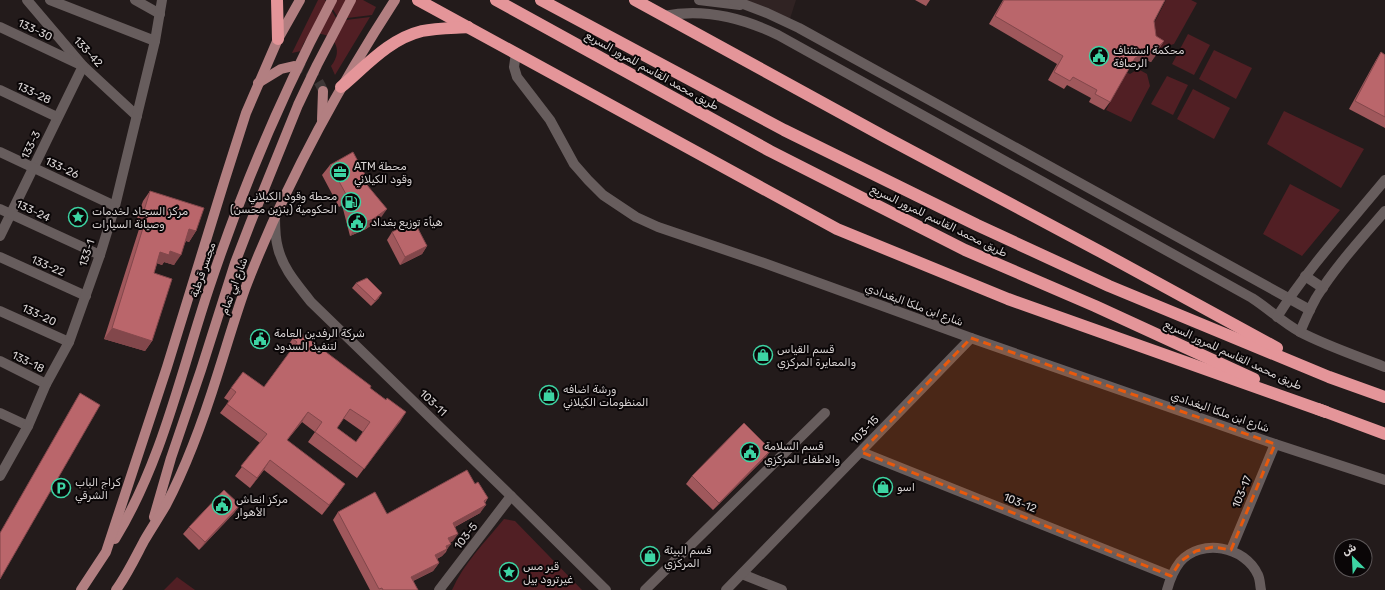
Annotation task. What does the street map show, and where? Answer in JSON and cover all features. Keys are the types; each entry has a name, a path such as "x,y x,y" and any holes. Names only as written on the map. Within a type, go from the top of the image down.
{"highway":[{"path":"277,0 278,39"},
{"path":"418,0 837,228 1008,299 1326,412"},
{"name":"طريق محمد القاسم للمرور السريع","path":"496,0 770,151 965,250 1095,306 1326,412 1385,434"},
{"name":"طريق محمد القاسم للمرور السريع","path":"542,0 784,130 977,225 1109,286 1329,377 1385,397"},
{"path":"636,0 885,138 1094,249 1329,377"},
{"path":"342,87 386,48 403,38 422,31 468,27"}],"main road":[{"path":"81,590 106,552 167,367 235,148 258,82 278,39 300,0"},
{"name":"مجسر قرطبة","path":"106,552 131,510 150,466 173,406 209,288 241,202 294,77 332,0"},
{"path":"144,541 153,519 171,458 197,383 235,263 281,145 317,65 351,0"},
{"name":"شارع ابي تمام","path":"116,590 166,504 196,438 218,374 235,317 275,216 292,179 342,87 395,0"},
{"path":"258,82 281,69 294,66"},
{"path":"322,122 323,91"}],"street":[{"name":"133-42","path":"27,0 82,66 137,116"},
{"path":"50,0 155,41"},
{"path":"135,0 160,14"},
{"name":"133-1","path":"0,476 3,465 28,426 46,384 69,342 100,255 115,206 137,116 155,41 162,0"},
{"path":"699,0 750,6"},
{"path":"733,0 784,20 806,31 1310,310"},
{"path":"664,16 680,13 711,15 741,20 772,32 1260,303 1277,317 1300,332 1385,367"},
{"name":"133-30","path":"0,27 82,66"},
{"name":"شارع ابن ملكا البغدادي","path":"516,53 514,67 517,77 550,120 574,164 603,194 636,217 658,227 764,263 971,338 1275,444 1385,480"},
{"name":"133-3","path":"0,236 82,66"},
{"name":"133-28","path":"0,90 58,117"},
{"name":"133-26","path":"0,152 115,206"},
{"path":"1277,317 1305,276 1385,180"},
{"name":"133-24","path":"0,209 100,255"},
{"path":"1300,332 1310,310 1323,288 1385,211"},
{"name":"103-11","path":"275,216 276,239 281,258 297,284 311,302 512,496 606,590"},
{"name":"133-22","path":"0,257 86,296"},
{"path":"1305,276 1323,288"},
{"name":"133-20","path":"0,310 69,342"},
{"name":"103-15","path":"726,590 971,338"},
{"name":"133-18","path":"0,361 46,384"},
{"path":"0,413 28,426"},
{"path":"645,590 825,413"},
{"name":"103-17","path":"1231,550 1275,444"},
{"name":"103-12","path":"860,452 1171,576"},
{"name":"103-5","path":"439,590 512,496"},
{"path":"1167,590 1171,576 1181,561 1196,551 1213,547 1231,550 1247,560 1258,575 1262,590"},
{"path":"742,574 782,590"}],"highlighted area":[{"path":"971,338 1275,444 1231,550 1213,547 1196,551 1181,561 1171,576 861,452"}],"shaded area":[{"path":"318,0 325,0 338,21 370,17 335,75 331,66 336,56 337,47 333,40 327,36 319,34 312,35 305,41 301,51 292,53"},
{"path":"327,0 363,0 376,7 372,15 339,19"},
{"path":"742,0 796,0 788,25"},
{"path":"1166,0 1191,0 1197,3 1174,44 1161,48 1152,42 1151,29"},
{"path":"1188,34 1210,45 1194,75 1172,64"},
{"path":"1214,50 1252,68 1236,99 1199,79"},
{"path":"1138,69 1147,74 1150,86 1131,122 1106,110 1126,72 1130,74"},
{"path":"1167,76 1188,85 1173,115 1151,104"},
{"path":"1193,89 1230,108 1214,139 1177,119"},
{"path":"1284,111 1364,149 1341,188 1267,144"},
{"path":"1290,184 1340,210 1302,256 1263,234"},
{"path":"504,519 515,521 582,590 452,590 462,571"},
{"path":"177,577 195,590 164,590"}],"building":[{"name":"محكمة استئناف الرصافة","path":"1004,0 1165,0 1154,21 1156,36 1164,41 1158,47 1157,54 1149,51 1135,58 1110,102 1095,94 1097,90 1073,77 1070,81 1054,72 1063,56 995,16"},
{"path":"1381,52 1385,55 1385,117 1355,101"},
{"path":"353,152 370,184 367,185 387,209 373,219 357,225 349,195 347,196 330,165"},
{"path":"150,191 204,208 196,231 189,229 181,255 170,251 169,255 160,252 154,273 172,279 152,341 112,328 147,215 143,214"},
{"path":"414,221 427,246 405,257 392,232"},
{"path":"367,278 382,293 375,301 356,283"},
{"path":"298,331 371,386 370,388 386,400 387,398 406,412 364,469 315,432 322,422 308,412 287,440 345,484 329,505 270,460 257,478 241,466 267,434 227,404 236,392 231,388 243,372 264,387 297,342 293,339","holes":["350,409 370,422 356,442 337,428"]},
{"path":"80,393 100,405 0,579 0,533"},
{"path":"744,423 771,450 719,503 692,476"},
{"path":"467,470 475,484 478,482 488,498 484,501 486,505 453,523 458,534 448,538 451,544 446,546 447,549 435,555 439,563 411,577 418,590 379,589 338,512 375,492 387,514"},
{"path":"224,490 240,505 205,542 189,527"}],"tunnel":[{"path":"294,66 304,69 316,77 323,91"}],"place":[{"name":"محكمة استئناف الرصافة","path":"1099,56"},
{"name":"ATM محطة وقود الكيلاني","path":"340,172"},
{"name":"محطة وقود الكيلاني الحكومية (بنزين محسن)","path":"351,202"},
{"name":"مركز السجاد لخدمات وصيانة السيارات","path":"78,217"},
{"name":"هيأة توزيع بغداد","path":"357,222"},
{"name":"شركة الرفدين العامة لتنفيذ السدود","path":"260,339"},
{"name":"قسم القياس والمعايرة المركزي","path":"763,355"},
{"name":"ورشة اضافه المنظومات الكيلاني","path":"549,395"},
{"name":"قسم السلامة والاطفاء المركزي","path":"750,452"},
{"name":"اسو","path":"883,487"},
{"name":"كراج الباب الشرقي","path":"61,488"},
{"name":"مركز انعاش الأهوار","path":"222,505"},
{"name":"قسم البيئة المركزي","path":"650,556"},
{"name":"قبر مس غيرترود بيل","path":"509,572"}]}
